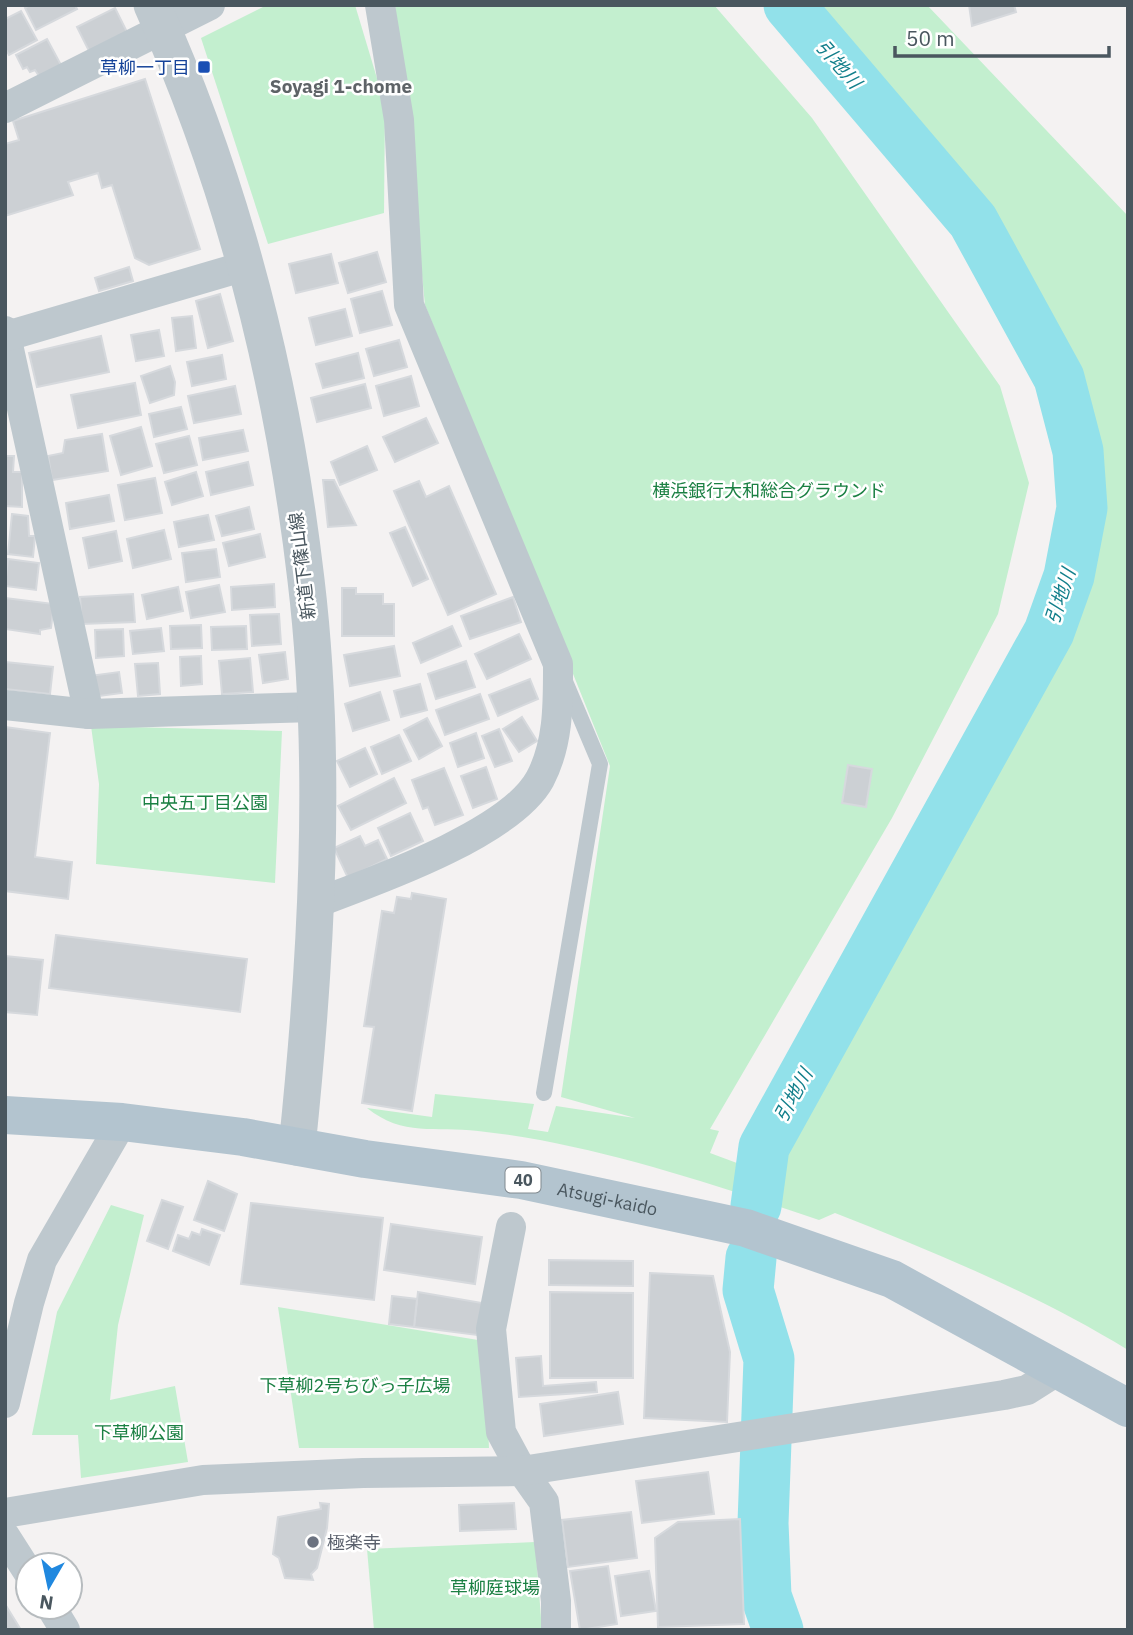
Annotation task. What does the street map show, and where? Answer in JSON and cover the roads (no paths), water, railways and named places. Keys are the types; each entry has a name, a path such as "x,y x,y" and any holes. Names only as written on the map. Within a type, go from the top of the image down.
{"main road":[{"name":"Atsugi-kaido","path":"5,1115 122,1122 521,1180 746,1228 891,1279 1128,1408"}],"street":[{"path":"5,108 157,17 210,5"},
{"path":"316,903 468,839 512,813 540,779 558,727 558,664 409,305 399,120 380,5"},
{"name":"新道下篠山線","path":"157,17 217,171 245,266 281,408 307,582 314,707 316,903 298,1147"},
{"path":"89,714 6,334 245,266"},
{"path":"5,705 89,714 314,707"},
{"path":"5,1404 29,1303 43,1260 122,1122"},
{"path":"511,1227 491,1329 502,1432 522,1471 544,1502 556,1601 555,1630"},
{"path":"5,1513 203,1480 363,1473 522,1471 816,1427 1027,1390 1057,1371"},
{"path":"5,1536 15,1551"}],"lane":[{"path":"544,1093 600,764 558,664"}],"waterway":[{"name":"引地川","path":"756,1206 764,1147 1049,632 1069,576 1082,508 1078,451 1059,378 973,221 789,5"},
{"name":"引地川","path":"751,1258 748,1290 769,1359 763,1523 766,1596 778,1630"}],"place":[{"name":"草柳一丁目","path":"204,67"},
{"name":"極楽寺","path":"313,1542"}],"district":[{"name":"Soyagi 1-chome","path":"341,86"}],"park label":[{"name":"横浜銀行大和総合グラウンド","path":"769,490"},
{"name":"中央五丁目公園","path":"205,802"},
{"name":"下草柳2号ちびっ子広場","path":"355,1385"},
{"name":"下草柳公園","path":"139,1432"},
{"name":"草柳庭球場","path":"495,1587"}]}
